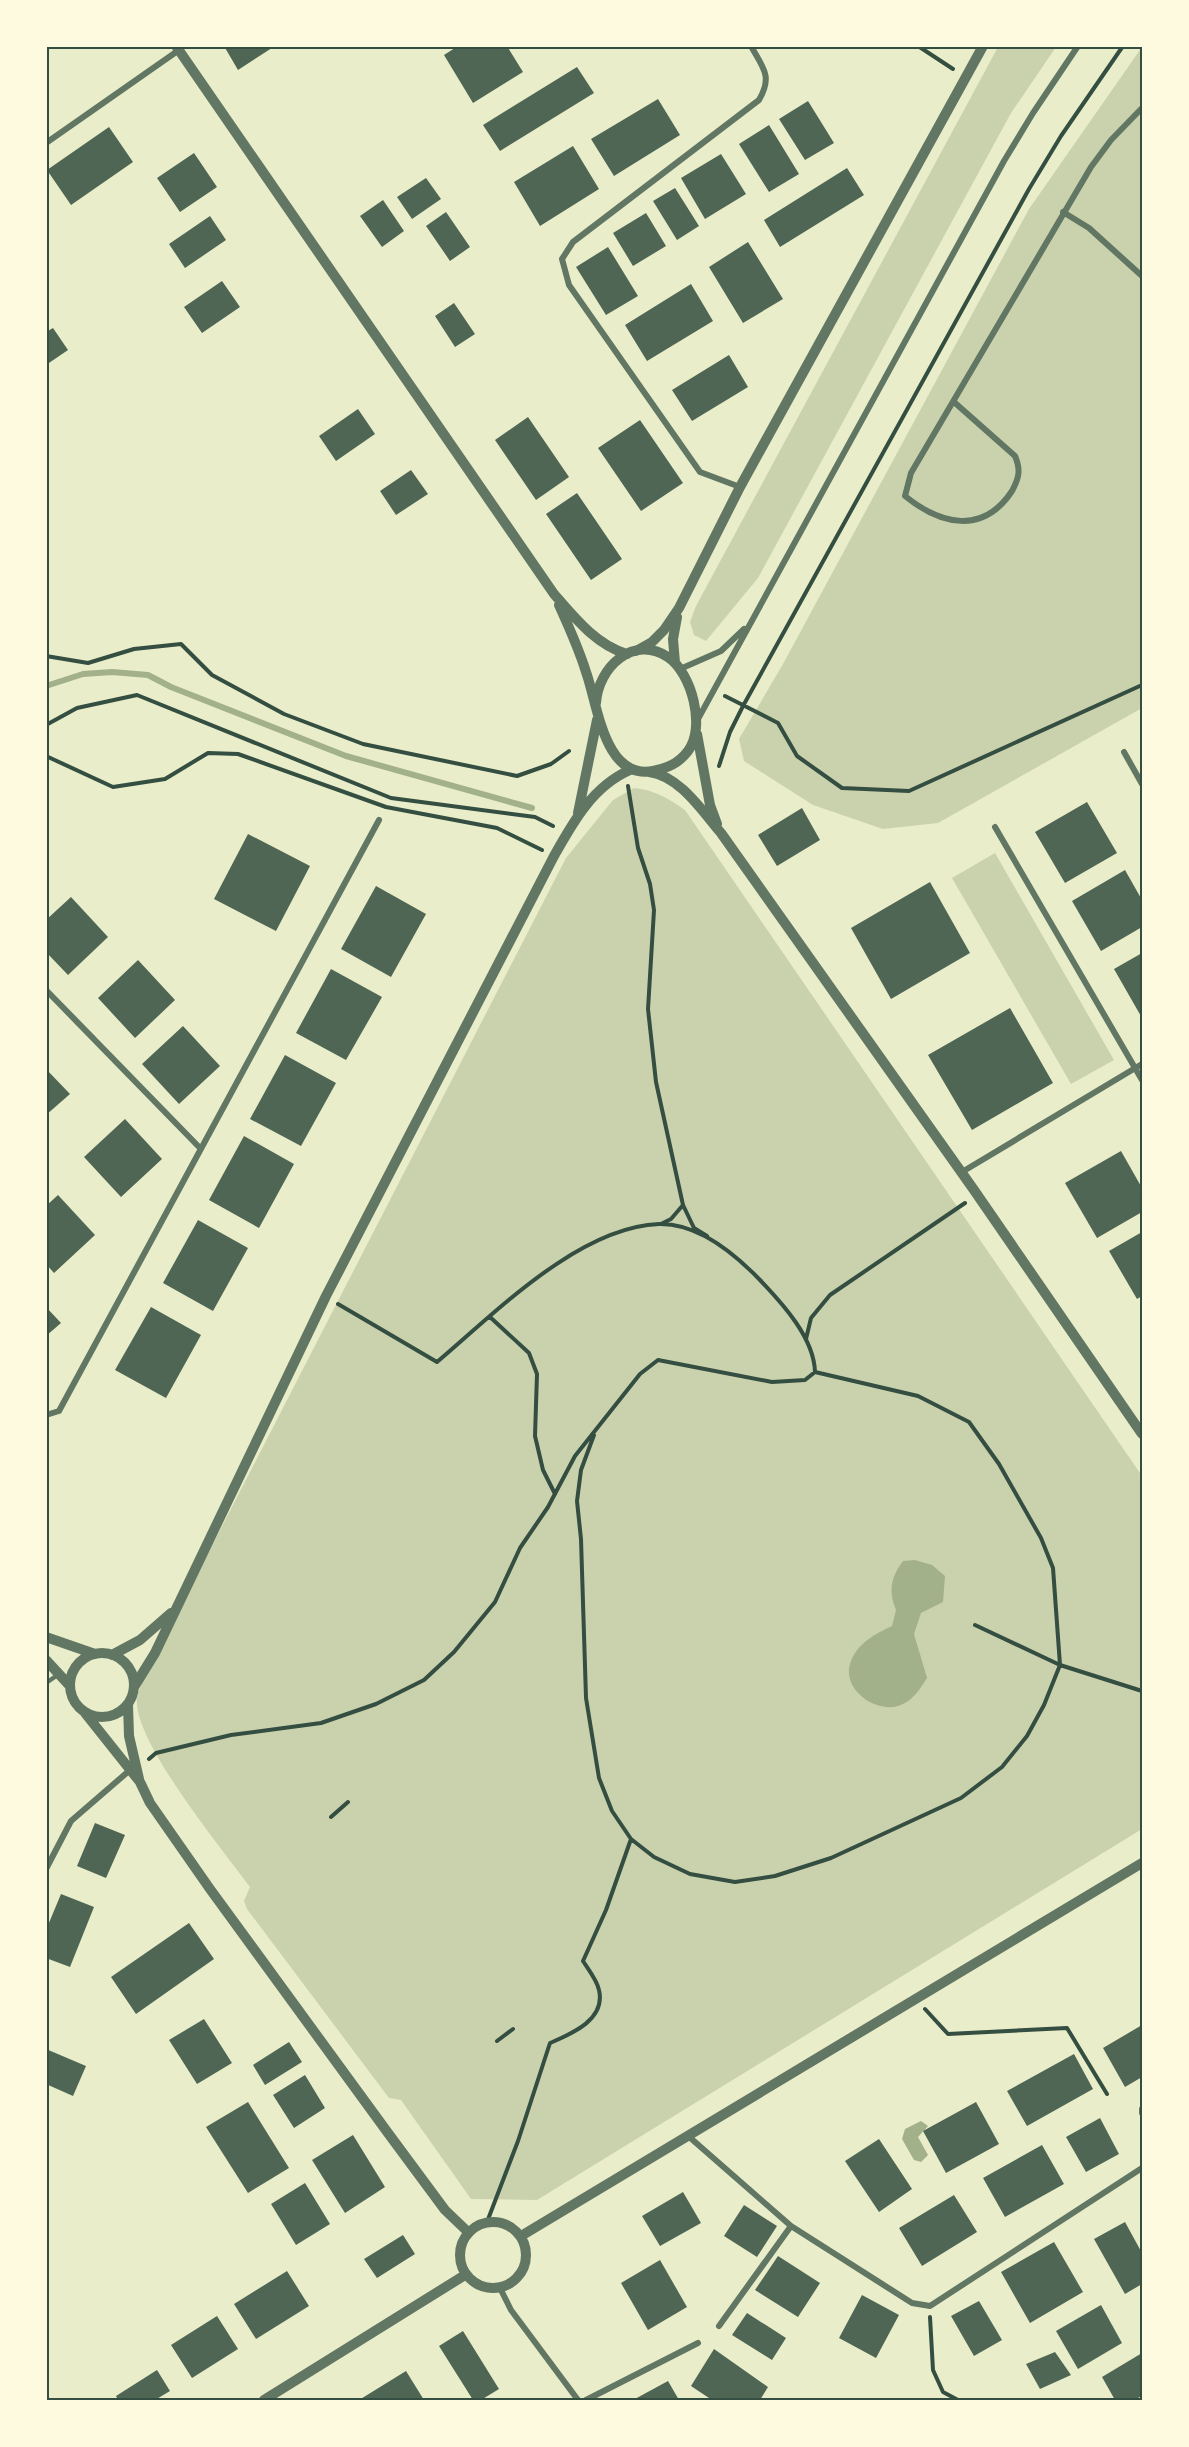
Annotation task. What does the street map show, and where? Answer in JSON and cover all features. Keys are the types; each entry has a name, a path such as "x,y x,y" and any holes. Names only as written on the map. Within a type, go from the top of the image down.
{"street":[{"path":"740,487 700,472 569,285 562,259 573,242 759,100 767,86 766,73 751,46"},
{"path":"577,817 593,751 598,683 603,673 618,658 652,642 680,608 740,487 983,46"},
{"path":"649,772 667,768 683,757 694,742 697,725 713,690 1004,161 1078,46"},
{"path":"46,142 178,48 554,594 578,622 609,646 632,652 658,652 677,666"},
{"path":"954,402 1015,456 1019,466 1018,480 996,511 976,522 951,520 921,509 904,496 911,473 1063,212 1111,140 1143,108"},
{"path":"1063,212 1089,228 1143,276"},
{"path":"554,594 581,657 611,748 628,770"},
{"path":"680,608 673,639 677,666 697,725 704,778 710,805 721,833"},
{"path":"677,666 721,651 752,620"},
{"path":"1124,752 1143,784"},
{"path":"134,1770 129,1736 128,1705 134,1687 155,1653 326,1296 567,833 577,817 603,787 628,770 649,772 666,778 687,794 721,833 962,1172 1143,1434"},
{"path":"46,1415 59,1411 379,820"},
{"path":"995,827 1143,1080"},
{"path":"46,990 200,1148"},
{"path":"962,1172 1143,1064"},
{"path":"112,1655 140,1640 176,1609"},
{"path":"46,1637 95,1654 112,1655 127,1665 133,1675 134,1687"},
{"path":"70,1686 77,1665 95,1654"},
{"path":"46,1660 70,1686 74,1701 134,1770 150,1803 264,1965 445,2210 468,2232"},
{"path":"85,1713 108,1717 128,1705"},
{"path":"46,1869 71,1821 134,1770"},
{"path":"521,2236 1143,1863"},
{"path":"687,2135 791,2226 912,2303 930,2306 1143,2168"},
{"path":"500,2221 521,2236 525,2246 524,2267 512,2284 500,2288 487,2288 475,2283 465,2275 459,2253 468,2232 487,2222 500,2221"},
{"path":"719,2326 791,2226"},
{"path":"264,2400 465,2275"},
{"path":"500,2288 512,2310 578,2400"},
{"path":"586,2400 698,2343"}],"lane":[{"path":"46,1683 59,1674"}],"path":[{"path":"918,46 967,78"},
{"path":"704,778 718,769 742,706 1029,189 1061,135 1123,46"},
{"path":"46,656 88,663 134,649 182,644 212,675 284,714 363,744 517,776 552,764 569,751"},
{"path":"713,690 778,723 797,756 842,788 909,791 1143,685"},
{"path":"46,725 77,708 137,695 391,798 535,818 567,833"},
{"path":"46,756 113,787 165,778 208,753 238,754 386,807 497,828 554,856"},
{"path":"628,770 638,848 650,884 654,910 648,1009 656,1082 683,1205 694,1228 740,1259 766,1287 805,1339 814,1358 815,1372"},
{"path":"805,1339 811,1318 830,1295 978,1195"},
{"path":"326,1296 437,1362 561,1262 627,1229 660,1224 671,1219 683,1205"},
{"path":"660,1224 683,1229 715,1242"},
{"path":"490,1317 522,1345 533,1361 538,1387 534,1408 535,1436 543,1470 555,1494"},
{"path":"134,1770 156,1753 231,1735 321,1723 376,1704 424,1680 454,1652 495,1602 520,1548 555,1494 575,1456 594,1435 640,1374 658,1360 772,1382 805,1380 815,1372"},
{"path":"594,1435 581,1470 577,1501 581,1539 586,1698 599,1778 612,1811 631,1839 654,1857 690,1874 735,1882 775,1876 831,1858 961,1798 1002,1767 1027,1736 1044,1705 1060,1665 1053,1568 1041,1538 999,1464 969,1422 918,1396 815,1372"},
{"path":"975,1626 1060,1665 1143,1691"},
{"path":"331,1817 348,1802"},
{"path":"487,2222 518,2141 550,2043 581,2029 598,2009 599,1990 583,1961 606,1910 631,1839"},
{"path":"916,1998 948,2034 1067,2028 1107,2094"},
{"path":"497,2041 513,2029"},
{"path":"930,2306 933,2370 943,2392 958,2400"}],"shaded area":[{"path":"998,47 1056,47 1011,113 758,578 706,641 694,635 690,622 696,606"},
{"path":"1142,47 1142,708 938,823 883,829 813,805 744,761 739,739 783,664 1029,209"},
{"path":"634,788 661,795 685,810 1142,1476 1142,1829 537,2200 471,2199 401,2100 389,2098 247,1909 244,1901 250,1887 163,1767 139,1717 137,1698 147,1672 566,858 613,800"},
{"path":"995,853 1114,1060 1071,1084 952,878"},
{"path":"915,1560 932,1565 945,1576 943,1602 921,1613 914,1634 927,1678 915,1695 903,1704 889,1707 879,1706 861,1696 855,1689 850,1680 851,1661 863,1644 892,1626 896,1610 892,1597 893,1579 903,1561"},
{"path":"921,2121 928,2126 918,2137 928,2155 921,2162 914,2160 902,2139 905,2129"}],"building":[{"path":"224,46 275,46 238,70"},
{"path":"458,46 507,46 523,72 473,103 444,55"},
{"path":"577,67 594,93 500,151 483,125"},
{"path":"658,99 680,135 614,176 591,139"},
{"path":"808,101 834,143 805,160 779,119"},
{"path":"769,125 799,174 769,192 739,144"},
{"path":"109,127 133,162 71,205 47,170"},
{"path":"573,146 599,189 540,226 514,182"},
{"path":"194,153 217,187 180,212 157,178"},
{"path":"721,154 746,194 705,219 681,178"},
{"path":"847,168 864,195 780,247 764,220"},
{"path":"426,178 441,199 412,219 397,197"},
{"path":"675,188 699,226 677,240 653,201"},
{"path":"383,200 404,231 382,247 360,216"},
{"path":"446,212 470,247 450,261 426,226"},
{"path":"646,213 666,246 633,266 613,233"},
{"path":"210,216 226,240 185,268 169,244"},
{"path":"748,242 783,299 743,323 709,267"},
{"path":"608,247 638,296 606,315 576,267"},
{"path":"222,281 240,307 202,333 184,307"},
{"path":"691,284 713,321 647,361 625,325"},
{"path":"454,303 475,334 455,347 435,316"},
{"path":"53,328 68,350 46,365 46,332"},
{"path":"729,355 748,387 692,421 672,390"},
{"path":"358,409 375,434 336,461 319,436"},
{"path":"528,417 569,477 536,500 495,440"},
{"path":"640,420 683,483 641,511 598,448"},
{"path":"411,470 428,494 396,515 380,491"},
{"path":"577,493 622,559 591,580 546,514"},
{"path":"1087,802 1117,853 1065,883 1035,832"},
{"path":"802,808 820,840 777,866 758,835"},
{"path":"248,834 310,866 276,931 214,899"},
{"path":"1125,870 1142,900 1142,927 1101,951 1072,901"},
{"path":"930,882 970,953 891,999 851,928"},
{"path":"376,886 426,914 391,977 341,949"},
{"path":"71,897 108,937 68,975 46,952 46,920"},
{"path":"1142,953 1142,1018 1114,969"},
{"path":"138,960 175,1000 135,1038 98,998"},
{"path":"331,969 382,997 346,1060 296,1033"},
{"path":"1010,1008 1053,1083 972,1130 928,1055"},
{"path":"183,1026 220,1066 179,1104 142,1064"},
{"path":"285,1055 336,1083 301,1146 250,1119"},
{"path":"46,1069 70,1094 46,1115"},
{"path":"125,1119 162,1159 121,1197 84,1157"},
{"path":"244,1136 294,1164 259,1228 209,1200"},
{"path":"1121,1151 1142,1188 1142,1212 1097,1238 1065,1183"},
{"path":"58,1195 95,1235 54,1273 46,1264 46,1206"},
{"path":"198,1220 248,1248 213,1311 163,1283"},
{"path":"1142,1232 1142,1296 1137,1299 1109,1251"},
{"path":"46,1307 61,1323 46,1336"},
{"path":"151,1307 201,1335 166,1398 115,1370"},
{"path":"95,1823 125,1835 106,1878 77,1866"},
{"path":"61,1894 94,1907 70,1967 46,1958 46,1930"},
{"path":"189,1923 214,1959 136,2014 111,1977"},
{"path":"204,2019 232,2063 197,2084 169,2040"},
{"path":"1142,2025 1142,2077 1125,2087 1103,2048"},
{"path":"289,2042 302,2062 265,2085 253,2065"},
{"path":"46,2049 86,2066 73,2096 46,2084"},
{"path":"1074,2054 1093,2089 1027,2126 1007,2091"},
{"path":"305,2075 325,2108 294,2128 273,2095"},
{"path":"248,2102 289,2168 248,2193 206,2127"},
{"path":"976,2102 999,2144 946,2173 923,2131"},
{"path":"1100,2118 1119,2154 1086,2172 1066,2137"},
{"path":"353,2135 385,2187 345,2213 312,2160"},
{"path":"879,2139 912,2189 879,2212 845,2161"},
{"path":"1042,2145 1064,2184 1005,2217 983,2178"},
{"path":"305,2183 330,2224 296,2245 271,2204"},
{"path":"683,2192 701,2223 660,2246 642,2216"},
{"path":"954,2195 977,2232 922,2266 899,2228"},
{"path":"744,2205 777,2226 757,2257 724,2236"},
{"path":"1125,2222 1142,2253 1142,2284 1125,2294 1094,2239"},
{"path":"403,2235 415,2254 377,2278 364,2259"},
{"path":"1054,2242 1083,2292 1030,2323 1001,2272"},
{"path":"778,2256 820,2283 798,2317 755,2290"},
{"path":"660,2260 687,2307 648,2330 621,2283"},
{"path":"287,2271 309,2306 256,2339 234,2304"},
{"path":"862,2295 899,2315 876,2358 839,2338"},
{"path":"979,2301 1002,2340 974,2356 951,2316"},
{"path":"1101,2305 1122,2343 1078,2369 1056,2331"},
{"path":"747,2313 786,2338 772,2360 732,2335"},
{"path":"217,2316 238,2349 192,2378 171,2345"},
{"path":"463,2331 499,2389 481,2400 473,2400 439,2346"},
{"path":"714,2349 768,2387 760,2400 712,2400 691,2386"},
{"path":"1055,2352 1071,2375 1040,2389 1026,2364"},
{"path":"1142,2353 1142,2396 1134,2400 1115,2400 1102,2377"},
{"path":"157,2370 170,2391 155,2400 118,2400 116,2396"},
{"path":"406,2371 424,2400 359,2400"},
{"path":"668,2381 679,2400 633,2400"}],"waterway":[{"path":"46,686 83,674 112,672 148,675 171,687 346,756 532,808"}]}
